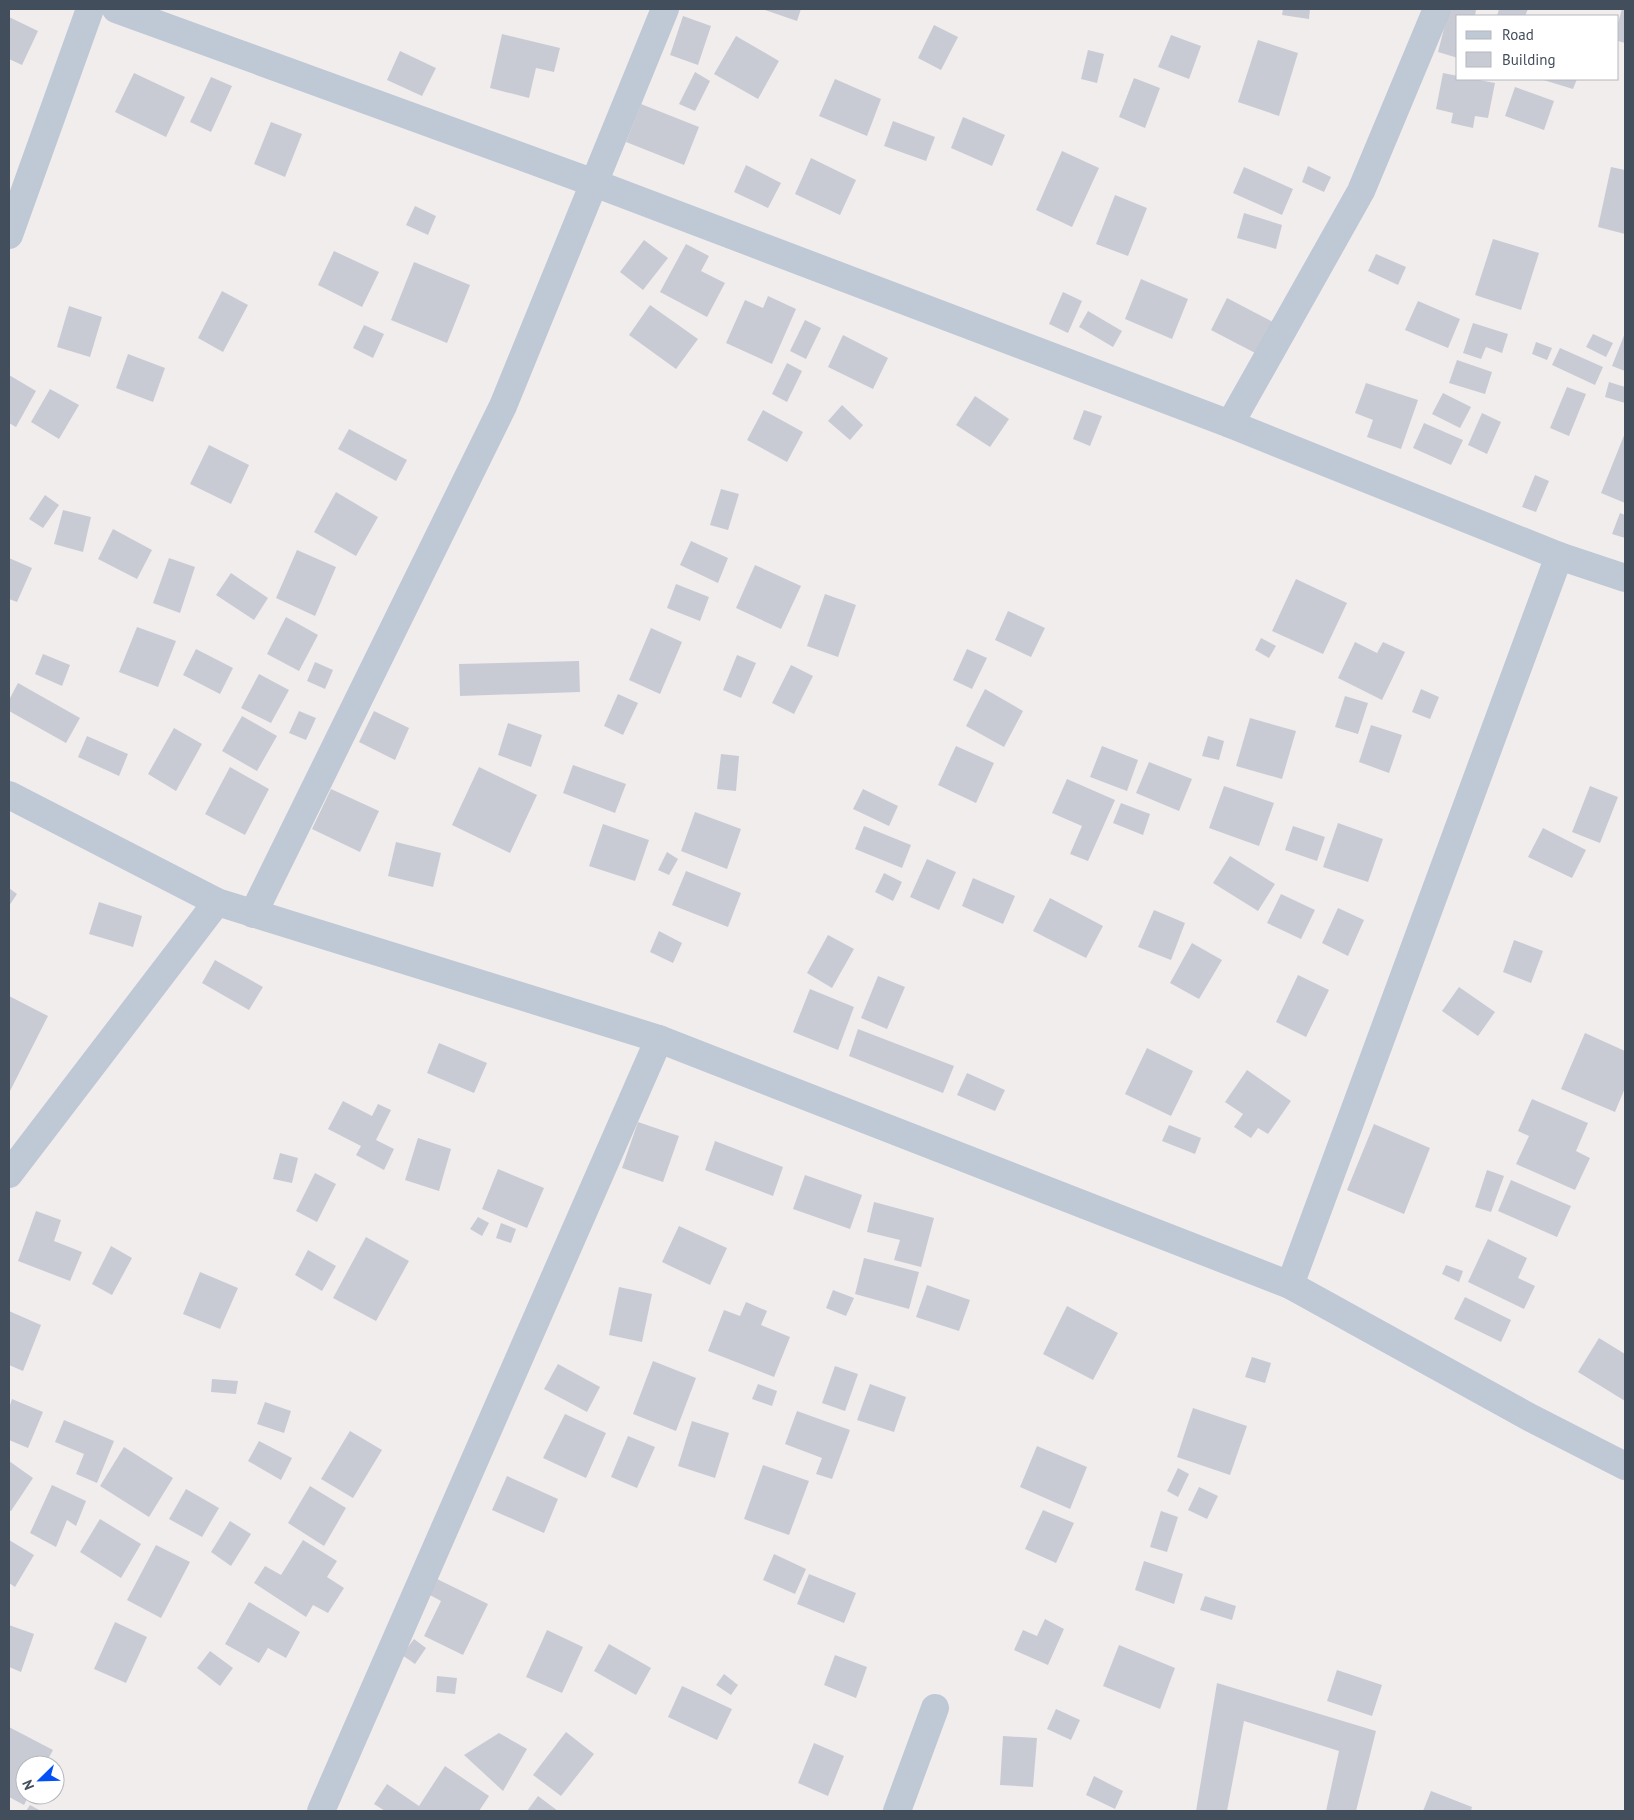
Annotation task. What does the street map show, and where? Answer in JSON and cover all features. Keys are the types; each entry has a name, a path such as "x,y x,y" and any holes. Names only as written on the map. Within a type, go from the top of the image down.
{"street":[{"path":"9,235 90,9"},
{"path":"116,9 594,183 1230,424 1560,556 1625,578"},
{"path":"253,914 502,406 665,9"},
{"path":"1230,424 1361,191 1437,9"},
{"path":"1290,1285 1560,556"},
{"path":"9,795 217,902 659,1038 1290,1285 1529,1417 1625,1466"},
{"path":"9,1174 217,902"},
{"path":"321,1811 659,1038"},
{"path":"897,1811 935,1708"}],"building":[{"path":"762,9 801,9 797,21"},
{"path":"1283,9 1310,9 1309,19 1282,15"},
{"path":"1449,9 1476,10 1475,15 1456,15 1456,57 1438,52"},
{"path":"1499,9 1528,9 1525,15 1497,15"},
{"path":"1622,9 1625,9 1625,43 1619,41 1619,20"},
{"path":"683,16 711,26 698,65 670,55"},
{"path":"9,17 38,31 22,65 9,59"},
{"path":"934,25 958,37 941,70 918,58"},
{"path":"502,34 560,48 554,72 536,68 529,98 490,88"},
{"path":"1171,35 1201,46 1189,79 1158,67"},
{"path":"736,36 779,61 758,99 714,74"},
{"path":"1258,40 1298,53 1279,116 1238,102"},
{"path":"1088,50 1104,54 1097,83 1081,79"},
{"path":"400,51 436,68 422,96 387,80"},
{"path":"695,72 710,81 695,111 679,104"},
{"path":"134,73 185,97 166,137 115,112"},
{"path":"1443,73 1456,76 1456,80 1479,80 1495,83 1488,118 1475,116 1473,128 1451,123 1453,113 1436,109"},
{"path":"211,77 232,86 211,132 190,122"},
{"path":"1134,78 1160,88 1145,128 1119,117"},
{"path":"835,79 881,99 867,136 819,116"},
{"path":"1543,80 1577,80 1573,89"},
{"path":"1515,87 1554,101 1544,130 1505,116"},
{"path":"641,104 699,127 684,165 626,142"},
{"path":"963,117 1005,135 992,166 951,148"},
{"path":"893,121 935,137 926,161 884,146"},
{"path":"271,122 302,134 285,177 254,164"},
{"path":"1062,151 1099,168 1072,227 1036,210"},
{"path":"811,158 856,180 840,215 795,194"},
{"path":"746,165 781,183 768,208 734,192"},
{"path":"1308,166 1331,177 1324,192 1302,182"},
{"path":"1244,167 1293,189 1282,215 1233,193"},
{"path":"1611,167 1625,170 1625,234 1598,227"},
{"path":"1115,195 1147,208 1128,256 1096,244"},
{"path":"415,206 436,216 428,235 406,225"},
{"path":"1244,213 1282,225 1276,249 1237,238"},
{"path":"1493,239 1539,253 1521,310 1475,295"},
{"path":"644,240 668,258 643,290 620,272"},
{"path":"686,244 709,256 701,271 725,283 707,317 660,292"},
{"path":"334,251 379,272 362,307 318,285"},
{"path":"1376,254 1406,267 1398,285 1368,271"},
{"path":"414,262 470,285 447,343 391,320"},
{"path":"1141,279 1188,299 1172,339 1125,319"},
{"path":"222,291 248,305 223,352 198,338"},
{"path":"1063,292 1082,301 1068,333 1049,324"},
{"path":"768,296 796,309 772,364 726,343 745,300 763,308"},
{"path":"1227,298 1273,322 1257,354 1211,330"},
{"path":"1418,301 1460,319 1448,348 1405,330"},
{"path":"650,305 698,339 676,369 629,335"},
{"path":"69,306 102,317 90,357 57,347"},
{"path":"1088,311 1122,331 1113,347 1079,327"},
{"path":"805,320 821,328 806,359 790,351"},
{"path":"1473,323 1508,334 1502,353 1486,347 1481,359 1463,353"},
{"path":"364,325 384,334 373,358 353,348"},
{"path":"1625,333 1625,371 1612,366"},
{"path":"1593,334 1613,343 1606,357 1586,347"},
{"path":"843,335 888,358 873,389 828,367"},
{"path":"1536,342 1552,348 1547,360 1532,354"},
{"path":"1560,348 1603,367 1595,385 1552,365"},
{"path":"128,354 165,368 153,402 116,388"},
{"path":"1457,360 1492,372 1485,394 1449,383"},
{"path":"787,363 802,371 787,402 772,394"},
{"path":"9,375 36,391 16,427 9,423"},
{"path":"1609,382 1625,387 1625,403 1605,397"},
{"path":"1366,383 1418,400 1401,449 1367,437 1373,420 1355,413"},
{"path":"1567,387 1586,394 1569,436 1550,428"},
{"path":"50,389 79,405 59,439 31,422"},
{"path":"1443,393 1471,407 1460,428 1432,414"},
{"path":"975,396 1009,419 990,447 956,425"},
{"path":"842,405 863,425 850,440 828,421"},
{"path":"763,410 803,432 787,462 747,440"},
{"path":"1084,410 1102,416 1090,446 1073,439"},
{"path":"1482,413 1501,422 1487,454 1468,445"},
{"path":"1424,423 1463,440 1451,465 1413,448"},
{"path":"349,429 407,460 396,481 338,449"},
{"path":"1625,433 1625,503 1601,493"},
{"path":"209,445 249,465 231,504 190,484"},
{"path":"1535,475 1549,481 1536,512 1522,507"},
{"path":"721,489 739,494 728,530 710,525"},
{"path":"336,492 378,517 356,556 314,532"},
{"path":"45,495 59,505 43,528 29,519"},
{"path":"63,510 91,517 83,552 54,544"},
{"path":"1620,513 1625,515 1625,538 1612,534"},
{"path":"113,529 152,550 137,579 98,559"},
{"path":"691,541 728,558 718,583 680,565"},
{"path":"297,550 336,567 315,616 276,598"},
{"path":"9,558 32,568 17,602 9,599"},
{"path":"169,558 195,567 180,613 153,603"},
{"path":"755,565 801,586 781,629 736,608"},
{"path":"231,573 268,598 254,620 216,595"},
{"path":"1296,579 1347,603 1323,654 1272,631"},
{"path":"676,584 709,597 700,621 667,608"},
{"path":"825,594 856,605 838,657 807,646"},
{"path":"1008,611 1045,628 1031,657 995,640"},
{"path":"286,617 318,635 299,671 267,654"},
{"path":"137,627 176,641 158,687 119,672"},
{"path":"651,628 682,642 660,694 629,680"},
{"path":"1261,638 1276,646 1269,658 1255,650"},
{"path":"1355,642 1377,653 1383,642 1405,652 1382,700 1338,678"},
{"path":"196,649 233,668 220,694 183,675"},
{"path":"967,649 987,658 972,689 953,680"},
{"path":"43,654 70,665 62,686 35,674"},
{"path":"737,655 756,663 741,698 723,690"},
{"path":"579,661 580,692 460,696 459,664"},
{"path":"315,662 333,670 325,689 307,681"},
{"path":"791,665 813,676 794,714 772,703"},
{"path":"259,674 289,690 271,723 241,708"},
{"path":"18,683 80,718 66,743 9,711 9,700"},
{"path":"985,689 1023,711 1004,747 966,726"},
{"path":"1421,689 1439,697 1430,719 1412,712"},
{"path":"618,694 638,703 623,735 604,726"},
{"path":"1345,696 1368,703 1358,734 1335,727"},
{"path":"299,711 316,718 306,740 289,733"},
{"path":"374,711 409,728 395,760 359,742"},
{"path":"242,716 277,736 257,771 222,751"},
{"path":"1250,718 1296,731 1282,779 1236,766"},
{"path":"508,723 542,735 531,767 498,755"},
{"path":"1371,725 1402,735 1389,773 1359,762"},
{"path":"174,728 202,744 176,791 148,774"},
{"path":"87,736 128,754 119,776 78,757"},
{"path":"1208,736 1224,741 1219,760 1202,756"},
{"path":"956,746 994,763 976,803 938,785"},
{"path":"1102,746 1138,760 1127,791 1090,777"},
{"path":"721,754 739,756 736,791 717,789"},
{"path":"1149,762 1192,779 1179,811 1136,793"},
{"path":"573,765 626,784 615,813 563,793"},
{"path":"230,767 269,789 245,835 205,814"},
{"path":"479,767 537,795 510,853 452,825"},
{"path":"1067,779 1115,800 1088,861 1070,854 1082,826 1052,813"},
{"path":"1224,786 1274,803 1259,846 1209,828"},
{"path":"1590,786 1618,797 1600,843 1572,832"},
{"path":"331,789 379,811 360,852 312,829"},
{"path":"863,789 898,806 889,826 853,809"},
{"path":"1121,803 1150,814 1143,835 1113,823"},
{"path":"695,812 741,829 727,869 681,851"},
{"path":"1338,823 1383,839 1368,882 1323,867"},
{"path":"603,824 649,840 635,881 589,866"},
{"path":"864,826 911,845 902,868 855,849"},
{"path":"1293,826 1325,837 1317,861 1285,850"},
{"path":"1543,828 1586,850 1572,878 1528,857"},
{"path":"396,842 441,853 433,887 388,876"},
{"path":"667,852 678,859 669,875 658,870"},
{"path":"1230,856 1275,884 1258,911 1213,883"},
{"path":"927,859 956,872 939,910 910,897"},
{"path":"686,871 741,893 728,927 672,905"},
{"path":"884,873 902,882 893,901 875,892"},
{"path":"973,878 1015,896 1003,924 962,906"},
{"path":"9,888 17,894 9,906"},
{"path":"1281,894 1315,910 1301,939 1267,923"},
{"path":"1050,898 1103,926 1086,958 1033,931"},
{"path":"99,902 142,916 133,947 89,934"},
{"path":"1338,908 1364,920 1348,956 1322,943"},
{"path":"1154,910 1185,923 1171,960 1138,947"},
{"path":"659,931 682,943 673,963 650,952"},
{"path":"828,935 854,949 832,988 807,973"},
{"path":"1514,940 1543,951 1531,983 1503,972"},
{"path":"1192,943 1222,960 1199,999 1170,983"},
{"path":"215,960 263,987 249,1010 202,983"},
{"path":"1298,975 1329,990 1306,1037 1276,1022"},
{"path":"878,976 905,987 887,1029 861,1018"},
{"path":"1459,987 1495,1012 1478,1036 1442,1011"},
{"path":"810,989 854,1007 838,1050 793,1032"},
{"path":"9,996 48,1016 9,1093"},
{"path":"858,1029 954,1066 943,1093 849,1056"},
{"path":"1585,1033 1625,1051 1625,1088 1615,1112 1561,1089"},
{"path":"439,1043 487,1063 474,1093 427,1073"},
{"path":"1147,1048 1193,1071 1171,1116 1125,1094"},
{"path":"1247,1070 1291,1101 1268,1134 1258,1128 1251,1138 1234,1127 1243,1114 1225,1102"},
{"path":"967,1073 1005,1090 995,1111 957,1095"},
{"path":"1532,1099 1588,1123 1576,1151 1590,1158 1575,1190 1516,1164 1529,1136 1518,1131"},
{"path":"343,1101 372,1116 378,1104 391,1110 376,1140 394,1149 384,1170 356,1155 361,1146 328,1129"},
{"path":"638,1122 679,1136 663,1182 622,1168"},
{"path":"1374,1124 1430,1148 1404,1214 1347,1190"},
{"path":"1169,1125 1201,1138 1195,1154 1162,1141"},
{"path":"418,1138 451,1149 439,1191 405,1180"},
{"path":"715,1141 783,1167 773,1196 705,1170"},
{"path":"280,1153 298,1158 292,1183 273,1179"},
{"path":"498,1169 544,1188 527,1228 482,1209"},
{"path":"1487,1170 1504,1176 1491,1212 1475,1207"},
{"path":"315,1173 336,1184 317,1222 296,1211"},
{"path":"805,1175 862,1195 850,1229 793,1209"},
{"path":"1511,1180 1571,1206 1557,1237 1498,1211"},
{"path":"874,1202 934,1218 921,1267 894,1260 900,1240 867,1232"},
{"path":"36,1211 61,1220 54,1241 82,1252 70,1281 18,1261"},
{"path":"478,1217 489,1223 482,1236 470,1229"},
{"path":"501,1223 516,1229 511,1243 496,1238"},
{"path":"679,1226 727,1248 710,1285 662,1262"},
{"path":"366,1237 409,1261 376,1321 333,1298"},
{"path":"1488,1239 1527,1258 1518,1278 1535,1286 1524,1309 1468,1282"},
{"path":"111,1246 132,1258 112,1295 92,1284"},
{"path":"308,1250 336,1266 322,1291 295,1275"},
{"path":"864,1258 919,1272 909,1309 855,1294"},
{"path":"1446,1265 1463,1271 1459,1282 1442,1274"},
{"path":"200,1272 238,1288 220,1329 183,1314"},
{"path":"927,1285 970,1300 959,1331 916,1317"},
{"path":"619,1287 652,1294 642,1342 609,1335"},
{"path":"833,1290 854,1298 846,1316 826,1308"},
{"path":"1465,1297 1511,1320 1501,1342 1454,1319"},
{"path":"746,1302 767,1311 761,1325 790,1337 774,1377 708,1351 724,1310 740,1316"},
{"path":"1067,1306 1118,1333 1093,1380 1043,1354"},
{"path":"9,1311 41,1325 23,1371 9,1365"},
{"path":"1599,1338 1625,1354 1625,1401 1578,1372"},
{"path":"1252,1357 1271,1363 1265,1383 1245,1377"},
{"path":"653,1361 696,1378 676,1431 633,1414"},
{"path":"558,1364 600,1387 587,1412 544,1389"},
{"path":"835,1366 858,1374 845,1411 822,1403"},
{"path":"212,1379 238,1381 236,1394 211,1392"},
{"path":"758,1384 777,1391 772,1406 752,1399"},
{"path":"870,1384 906,1397 894,1432 857,1420"},
{"path":"12,1399 43,1412 28,1448 9,1440 9,1408"},
{"path":"265,1402 291,1411 284,1433 257,1424"},
{"path":"1193,1408 1247,1426 1230,1475 1177,1457"},
{"path":"797,1411 850,1430 832,1479 816,1474 822,1458 785,1444"},
{"path":"565,1414 606,1433 586,1478 543,1458"},
{"path":"64,1420 114,1441 97,1483 76,1474 84,1454 55,1442"},
{"path":"692,1421 729,1433 715,1478 678,1466"},
{"path":"350,1431 382,1450 353,1498 321,1479"},
{"path":"628,1436 655,1447 637,1488 611,1477"},
{"path":"259,1441 292,1458 281,1480 248,1461"},
{"path":"1037,1446 1087,1467 1070,1509 1020,1487"},
{"path":"124,1447 173,1478 149,1517 100,1486"},
{"path":"9,1461 33,1478 11,1511 9,1510"},
{"path":"763,1465 809,1481 789,1535 744,1519"},
{"path":"1178,1468 1189,1474 1178,1497 1167,1491"},
{"path":"507,1476 558,1499 544,1533 492,1510"},
{"path":"52,1485 86,1501 76,1526 67,1520 56,1547 30,1533"},
{"path":"310,1486 346,1508 324,1546 288,1523"},
{"path":"1199,1487 1218,1496 1207,1519 1188,1510"},
{"path":"186,1489 219,1508 202,1537 169,1519"},
{"path":"1043,1510 1074,1523 1056,1563 1025,1549"},
{"path":"1161,1511 1178,1517 1167,1552 1150,1547"},
{"path":"100,1519 141,1544 121,1578 80,1552"},
{"path":"230,1521 251,1534 231,1566 211,1552"},
{"path":"9,1540 34,1555 15,1587 9,1583"},
{"path":"303,1540 337,1561 327,1577 344,1588 328,1613 313,1605 306,1617 254,1583 265,1566 281,1575"},
{"path":"156,1545 190,1562 161,1618 127,1600"},
{"path":"774,1554 806,1569 795,1594 763,1580"},
{"path":"1144,1561 1183,1574 1174,1604 1135,1590"},
{"path":"809,1574 856,1593 844,1623 797,1604"},
{"path":"435,1578 488,1604 463,1655 424,1636 441,1601 428,1594"},
{"path":"1205,1596 1236,1606 1232,1620 1200,1610"},
{"path":"249,1602 300,1632 286,1658 268,1648 259,1663 225,1644"},
{"path":"1045,1619 1064,1629 1048,1665 1014,1650 1023,1630 1037,1636"},
{"path":"115,1622 147,1637 126,1683 94,1669"},
{"path":"9,1625 34,1634 21,1672 9,1667"},
{"path":"547,1630 583,1647 562,1693 526,1677"},
{"path":"414,1639 426,1648 415,1664 402,1655"},
{"path":"609,1644 651,1668 636,1695 594,1671"},
{"path":"1119,1645 1175,1668 1160,1709 1103,1686"},
{"path":"210,1651 233,1668 220,1686 197,1668"},
{"path":"835,1655 867,1667 856,1698 824,1685"},
{"path":"1337,1670 1382,1685 1372,1716 1327,1701"},
{"path":"724,1674 738,1685 731,1695 716,1685"},
{"path":"437,1676 457,1678 455,1694 436,1692"},
{"path":"1217,1683 1376,1731 1356,1811 1326,1811 1339,1751 1244,1721 1227,1811 1196,1811"},
{"path":"682,1686 732,1709 717,1740 668,1717"},
{"path":"1056,1709 1080,1720 1071,1740 1047,1729"},
{"path":"9,1727 53,1750 50,1755 15,1755 15,1800 9,1797"},
{"path":"566,1732 594,1754 561,1796 533,1775"},
{"path":"499,1733 527,1749 503,1791 464,1755"},
{"path":"1003,1736 1037,1738 1033,1787 1000,1785"},
{"path":"814,1743 844,1756 828,1796 798,1783"},
{"path":"445,1766 489,1796 479,1811 385,1811 374,1804 387,1784 419,1806"},
{"path":"1094,1776 1123,1791 1115,1809 1086,1795"},
{"path":"1431,1791 1472,1807 1471,1811 1423,1811"},
{"path":"538,1796 558,1811 527,1811"},
{"path":"30,1805 41,1811 26,1811"}]}
